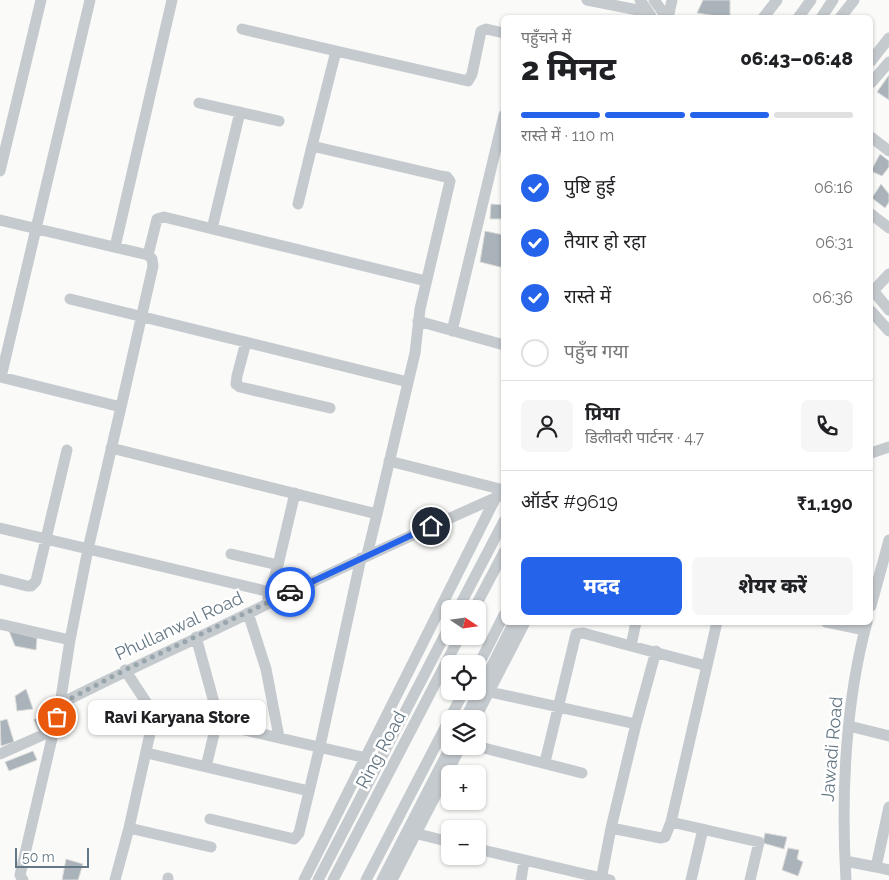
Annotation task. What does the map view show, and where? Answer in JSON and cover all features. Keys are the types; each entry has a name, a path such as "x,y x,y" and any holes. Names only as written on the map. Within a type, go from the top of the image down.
{"street":[{"path":"0,171 41,0"},
{"path":"90,0 1,379 121,406"},
{"path":"115,247 172,0"},
{"path":"587,0 650,15"},
{"path":"640,0 650,15"},
{"path":"654,0 666,15"},
{"path":"669,15 672,0"},
{"path":"763,15 766,0"},
{"path":"764,15 777,0"},
{"path":"800,15 811,0"},
{"path":"823,15 833,0"},
{"path":"842,15 854,0"},
{"path":"242,29 468,81 472,74 481,31 486,29 501,32"},
{"path":"873,58 889,38"},
{"path":"298,204 336,51"},
{"path":"873,81 889,62"},
{"path":"199,103 279,121"},
{"path":"212,229 240,112"},
{"path":"0,120 12,122"},
{"path":"452,331 501,127"},
{"path":"873,139 889,151"},
{"path":"210,819 294,839 299,833 364,557 377,514 415,353 418,321 426,281 450,181 447,177 312,146"},
{"path":"873,216 889,228"},
{"path":"148,255 157,219 160,217 426,281"},
{"path":"0,220 148,255 154,263 88,549 70,640 60,704 20,878"},
{"path":"873,288 889,274"},
{"path":"873,290 889,311 873,317 889,331"},
{"path":"70,299 408,382"},
{"path":"418,321 501,344"},
{"path":"246,342 236,384 240,387 330,408"},
{"path":"873,451 889,447"},
{"path":"111,448 377,514"},
{"path":"0,578 27,586 34,584 67,450"},
{"path":"304,880 501,494 389,461"},
{"path":"0,528 88,549 268,598 295,493"},
{"name":"Phullanwal Road","path":"60,704 125,670 248,613 268,598 364,557 501,494"},
{"path":"463,600 501,527"},
{"path":"873,599 889,540"},
{"path":"231,554 278,565"},
{"path":"479,600 501,558"},
{"path":"248,613 266,669 280,737"},
{"path":"484,655 501,621"},
{"path":"0,624 70,640"},
{"path":"470,710 512,625"},
{"path":"480,710 524,625"},
{"path":"630,646 635,625"},
{"path":"611,828 661,838 665,837 671,822 716,625"},
{"name":"Jawadi Road","path":"846,880 844,797 849,726 866,626"},
{"path":"545,762 576,634 583,633 707,666"},
{"path":"196,637 221,722 226,725 380,761"},
{"path":"318,880 441,642"},
{"name":"Ring Road","path":"333,880 455,645"},
{"path":"486,851 604,879 611,828 656,651"},
{"path":"115,880 152,727 152,713 125,670"},
{"path":"490,692 636,724"},
{"path":"366,880 459,700"},
{"path":"206,767 218,717"},
{"path":"849,726 889,736"},
{"path":"0,754 54,730"},
{"path":"486,748 582,772"},
{"path":"147,753 309,791"},
{"path":"390,879 447,755"},
{"path":"412,833 456,755"},
{"path":"876,867 889,806"},
{"path":"671,822 759,842 750,880"},
{"path":"129,828 211,847"},
{"path":"691,880 703,829"},
{"path":"412,833 441,840"},
{"path":"325,840 337,843"},
{"path":"520,880 524,861"},
{"path":"845,862 889,870"}],"building":[{"path":"703,0 730,0 730,15 697,13"},
{"path":"889,75 889,100 877,92"},
{"path":"880,154 889,161 889,167 882,176 873,172 873,167"},
{"path":"881,184 889,194 889,202 885,208 873,199"},
{"path":"491,204 501,205 501,219 490,219"},
{"path":"485,231 501,234 501,267 480,262"},
{"path":"9,631 37,638 36,650 15,646"},
{"path":"26,689 33,709 17,711 15,696"},
{"path":"49,708 52,727 39,731 34,720"},
{"path":"7,719 14,742 1,746 0,721"},
{"path":"33,751 37,760 9,771 5,762"},
{"path":"765,833 787,837 784,849 763,843"},
{"path":"788,848 799,850 797,859 803,862 798,876 782,870"},
{"path":"66,859 83,864 78,880 62,880"}],"way so far":[{"path":"57,717 60,704 125,670 290,592"}],"place":[{"name":"Ravi Karyana Store","path":"57,717"}],"route":[{"path":"290,592 431,526"}]}
